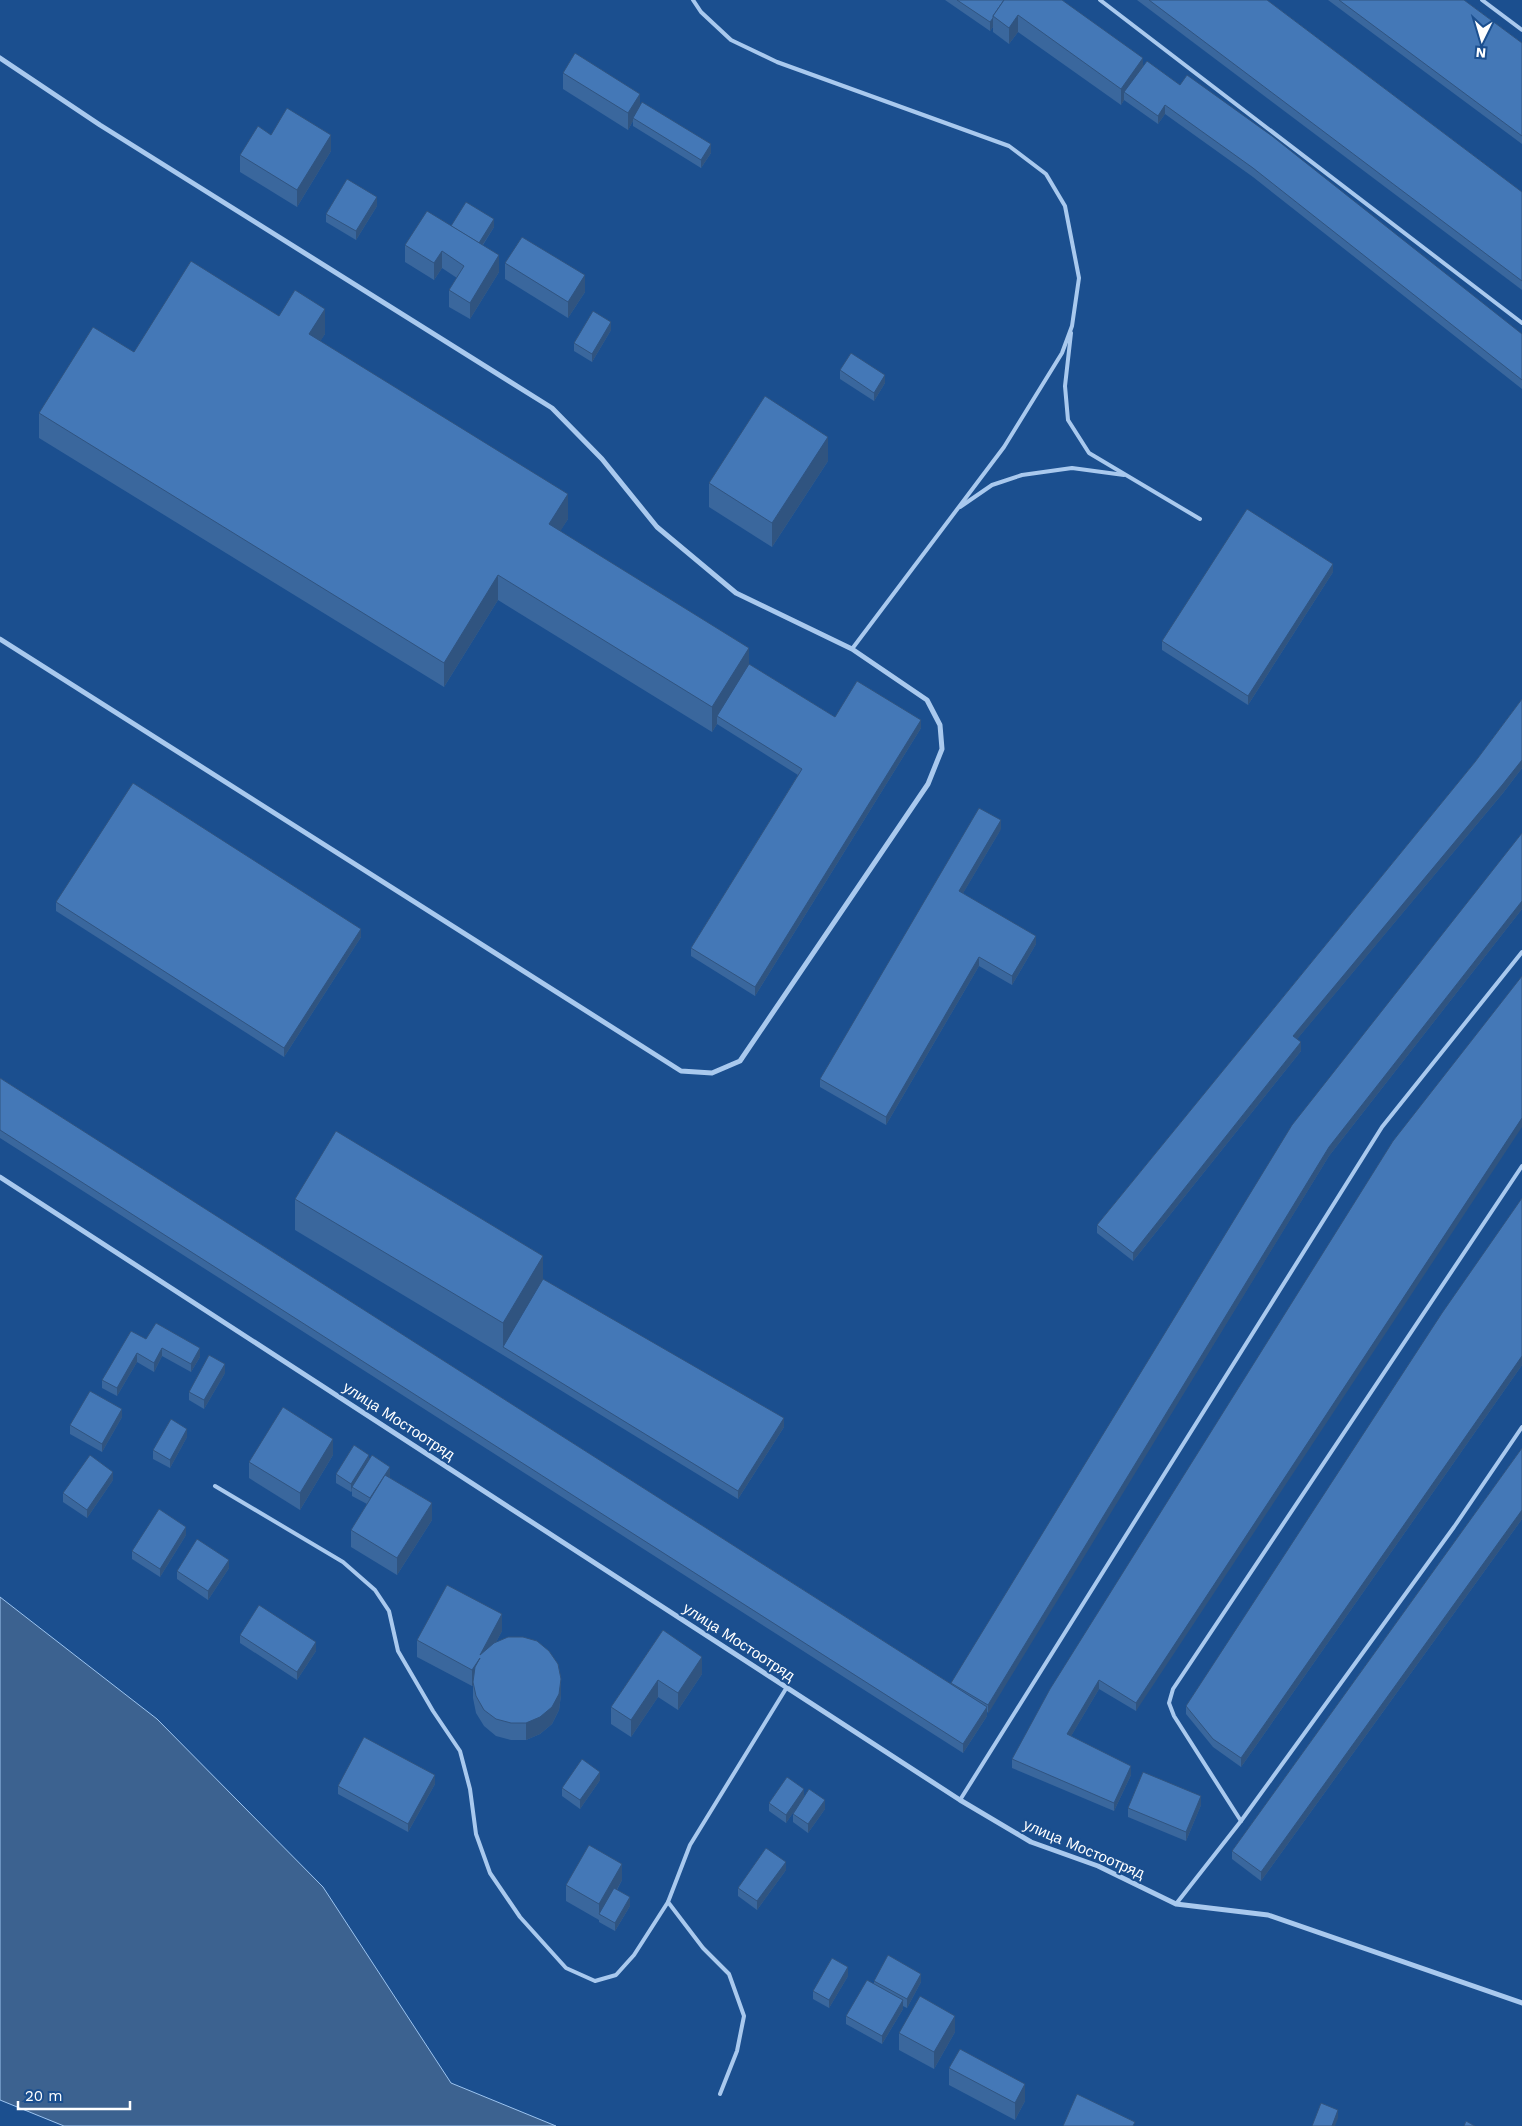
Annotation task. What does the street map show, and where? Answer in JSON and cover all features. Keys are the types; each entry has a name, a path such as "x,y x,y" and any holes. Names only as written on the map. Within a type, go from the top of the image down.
{"street":[{"path":"0,58 100,125 552,408 602,459 657,527 736,593 852,650 927,700 940,725 942,749 928,784 740,1061 712,1073 681,1071 0,639"},
{"name":"улица Мостоотряд","path":"0,1176 960,1800 1031,1842 1098,1866 1176,1904 1268,1915 1522,2003"}],"lane":[{"path":"693,0 701,12 731,40 778,62 1009,146 1046,174 1065,206 1079,278 1065,386 1068,420 1089,453 1200,519"},
{"path":"1100,0 1522,324"},
{"path":"1482,0 1522,30"},
{"path":"852,650 1004,447 1062,353 1072,326"},
{"path":"957,509 992,485 1022,475 1072,468 1126,475"},
{"path":"960,1800 1382,1127 1522,952"},
{"path":"1241,1821 1174,1716 1169,1702 1173,1689 1522,1166"},
{"path":"1176,1904 1241,1821 1454,1527 1522,1428"},
{"path":"216,1486 343,1562 375,1590 389,1611 398,1652 432,1711 460,1751 470,1790 476,1834 490,1873 520,1917 566,1968 595,1981 616,1975 634,1955 668,1902 690,1845 787,1687"},
{"path":"668,1902 703,1948 729,1974 744,2016 737,2051 720,2094"}],"water":[{"path":"0,1597 157,1719 323,1887 451,2083 556,2126 64,2126 0,2100"}],"building":[{"path":"957,0 1004,0 990,22"},
{"path":"1004,0 1062,0 1143,58 1121,89 1018,15 1009,28 993,16"},
{"path":"1149,0 1267,0 1522,192 1522,281"},
{"path":"1339,0 1464,0 1522,43 1522,136"},
{"path":"575,53 640,94 628,113 563,73"},
{"path":"1147,61 1180,85 1187,75 1272,136 1522,334 1522,380 1253,168 1165,105 1158,116 1124,92"},
{"path":"642,102 711,144 701,160 633,118"},
{"path":"287,108 331,135 297,190 240,155 258,126 271,135"},
{"path":"347,179 377,197 356,231 326,214"},
{"path":"466,202 494,219 479,243 451,226"},
{"path":"427,211 499,255 470,303 449,290 464,266 442,251 434,263 405,245"},
{"path":"522,237 585,275 568,302 505,263"},
{"path":"191,261 279,316 295,290 325,309 309,334 568,494 549,524 749,648 712,707 498,575 444,663 39,413 93,327 134,352"},
{"path":"593,311 611,322 592,354 574,343"},
{"path":"851,353 885,375 874,393 840,370"},
{"path":"765,396 828,437 772,523 709,483"},
{"path":"1247,509 1333,564 1248,696 1162,641"},
{"path":"749,664 835,717 857,681 921,720 755,987 691,948 802,769 717,716"},
{"path":"1522,699 1522,760 1293,1036 1301,1042 1133,1253 1097,1225 1475,762"},
{"path":"133,783 361,929 284,1048 56,902"},
{"path":"979,808 1001,820 959,891 1036,936 1012,976 979,957 886,1117 820,1079"},
{"path":"1522,833 1522,901 1329,1147 988,1705 951,1683 1292,1125"},
{"path":"1522,976 1522,1118 1136,1703 1099,1680 1067,1734 1131,1766 1114,1803 1012,1759 1050,1689 1393,1141"},
{"path":"0,1078 987,1707 963,1744 0,1130"},
{"path":"336,1131 543,1256 503,1323 295,1199"},
{"path":"1522,1198 1522,1356 1241,1758 1213,1739 1186,1706 1442,1313"},
{"path":"543,1279 784,1418 738,1491 503,1347"},
{"path":"156,1323 200,1348 191,1364 162,1348 154,1363 137,1353 117,1388 102,1380 131,1331 146,1339"},
{"path":"209,1355 225,1364 204,1400 189,1392"},
{"path":"90,1391 122,1409 102,1444 70,1425"},
{"path":"283,1407 333,1439 300,1493 249,1462"},
{"path":"171,1419 187,1429 170,1460 153,1450"},
{"path":"354,1445 369,1455 351,1484 336,1474"},
{"path":"1522,1448 1522,1510 1261,1872 1232,1851"},
{"path":"90,1455 113,1472 87,1510 63,1493"},
{"path":"372,1455 390,1467 370,1498 352,1487"},
{"path":"385,1475 432,1503 397,1558 351,1530"},
{"path":"159,1509 186,1527 160,1569 132,1551"},
{"path":"197,1539 229,1560 208,1591 177,1571"},
{"path":"447,1585 502,1614 480,1655 494,1643 508,1637 523,1637 537,1641 549,1651 558,1664 561,1679 559,1694 552,1707 540,1717 526,1723 511,1723 496,1719 484,1710 476,1696 473,1682 475,1667 480,1658 472,1670 417,1640"},
{"path":"259,1605 316,1642 297,1672 240,1635"},
{"path":"663,1630 702,1657 678,1693 658,1680 631,1720 611,1707"},
{"path":"364,1737 435,1775 408,1824 338,1786"},
{"path":"582,1759 600,1772 580,1800 562,1788"},
{"path":"1143,1772 1201,1796 1186,1832 1128,1808"},
{"path":"787,1777 804,1789 786,1815 769,1803"},
{"path":"809,1789 825,1800 808,1824 793,1814"},
{"path":"589,1845 622,1864 599,1904 566,1885"},
{"path":"766,1848 786,1862 757,1901 738,1888"},
{"path":"614,1888 630,1897 615,1923 599,1914"},
{"path":"888,1955 921,1974 907,1999 874,1981"},
{"path":"832,1958 848,1967 829,2000 813,1991"},
{"path":"867,1980 903,2000 882,2036 846,2016"},
{"path":"920,1996 955,2016 934,2052 899,2033"},
{"path":"960,2049 1025,2084 1015,2103 949,2068"},
{"path":"1077,2094 1135,2122 1133,2126 1063,2126"},
{"path":"1321,2103 1338,2110 1332,2126 1312,2126"},
{"path":"1466,2121 1475,2126 1464,2126"}]}
